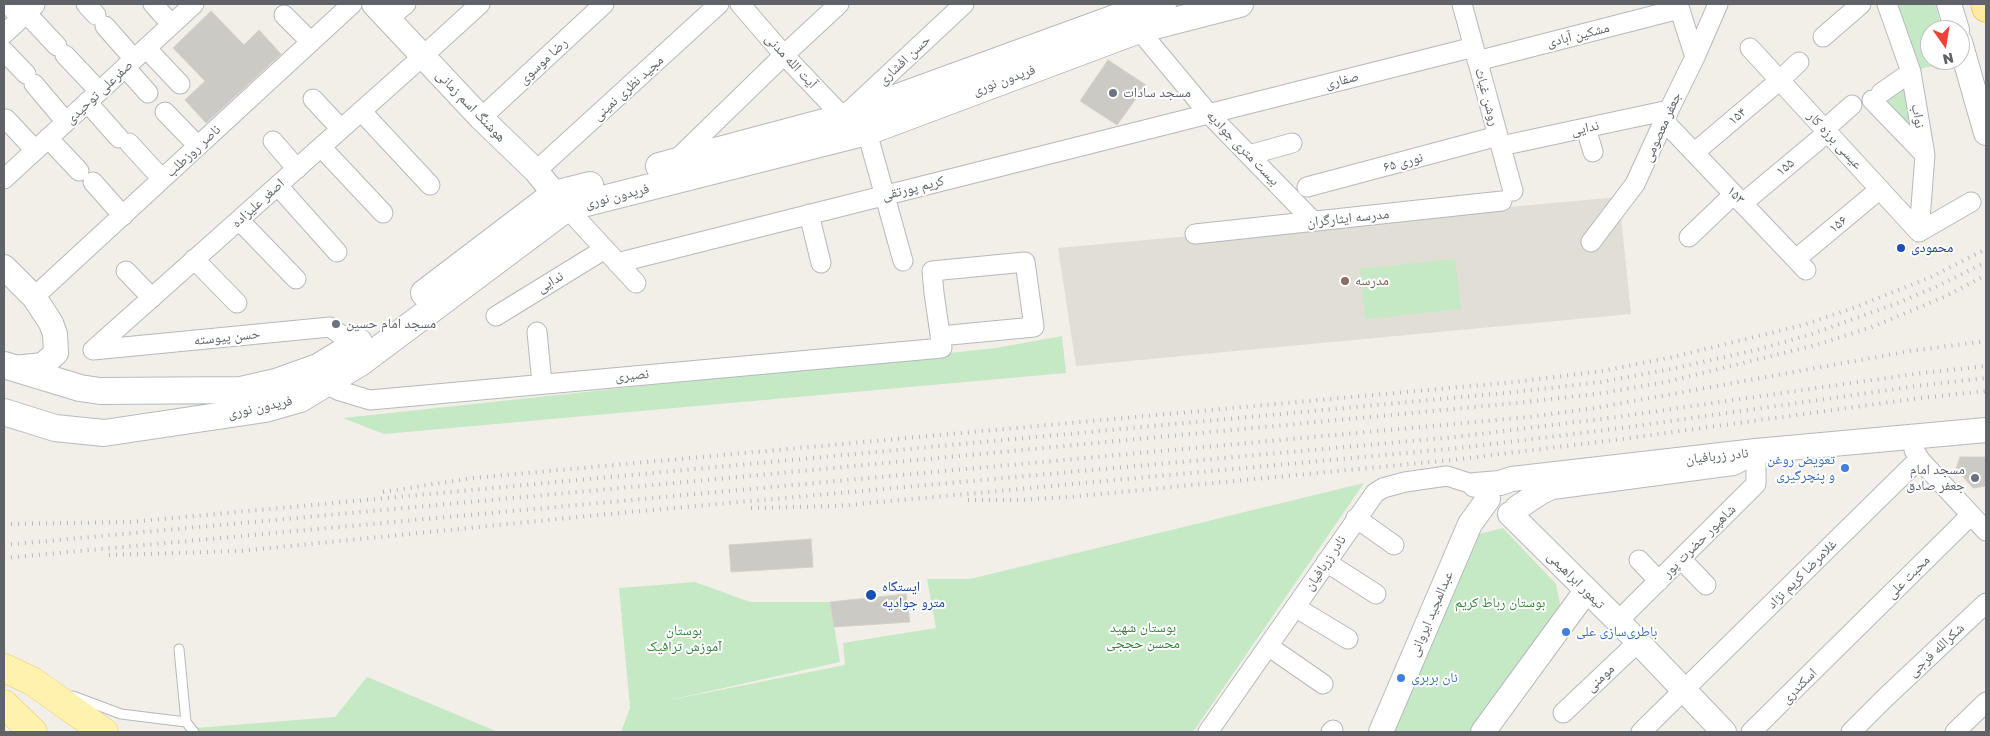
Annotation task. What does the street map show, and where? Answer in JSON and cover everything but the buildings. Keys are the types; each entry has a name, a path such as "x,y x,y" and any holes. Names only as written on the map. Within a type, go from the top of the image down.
{"highway":[{"path":"1985,4 1986,8"}],"main road":[{"name":"فریدون نوری","path":"31,419 55,428 104,433 265,409 300,399 355,345 560,201 674,162 843,117 1127,13 1163,4"},
{"name":"فریدون نوری","path":"9,367 80,388 100,391 241,390 276,382 322,376 360,363 560,201 866,132 1127,13 1240,4"},
{"path":"4,412 31,419 88,422 191,408 241,390"},
{"path":"4,668 32,680 104,732"},
{"path":"4,704 33,732"}],"street":[{"path":"8,4 28,11 61,50 124,140 162,179"},
{"path":"153,4 171,24"},
{"name":"صفرعلی توحیدی","path":"5,175 42,144 194,4"},
{"name":"ناصر روزطلب","path":"34,297 352,4"},
{"path":"381,11 406,4"},
{"name":"اصغر علیزاده","path":"93,350 480,4"},
{"name":"رضا موسوی","path":"481,118 604,4"},
{"name":"مجید نظری نمینی","path":"536,171 720,4"},
{"name":"آیت‌ الله مدنی","path":"740,4 784,55 843,117"},
{"path":"674,162 839,4"},
{"name":"حسن افشاری","path":"843,117 964,4"},
{"name":"روشن غیاث","path":"1462,4 1500,141 1508,196"},
{"name":"جعفر معصومی","path":"1591,242 1635,184 1696,57 1718,4"},
{"path":"1823,37 1861,4"},
{"name":"نواب","path":"1887,4 1911,72 1925,155 1919,232"},
{"path":"1949,4 1954,20"},
{"path":"1678,6 1696,57"},
{"name":"مشکین آبادی","path":"1476,54 1678,6"},
{"path":"4,34 28,11"},
{"name":"هوشنگ اسم زمانی","path":"381,11 481,118 536,171 560,201"},
{"name":"بیست متری جوادیه","path":"1127,13 1210,114 1314,221"},
{"path":"96,15 135,58 180,84"},
{"path":"284,15 311,42"},
{"name":"عیسی برزه کار","path":"1750,48 1919,232"},
{"path":"4,51 66,122"},
{"name":"صفاری","path":"1210,114 1476,54"},
{"path":"135,58 148,93"},
{"name":"۱۵۴","path":"1695,152 1799,62"},
{"path":"1968,70 1986,133"},
{"path":"1911,72 1876,97 1925,155"},
{"path":"313,99 341,129"},
{"name":"۱۵۵","path":"1689,237 1826,130 1852,105"},
{"path":"362,111 430,185"},
{"path":"165,112 198,146"},
{"name":"کریم پورتقی","path":"611,256 809,214 1210,114"},
{"name":"ندایی","path":"1500,141 1666,116"},
{"name":"۱۵۳","path":"1666,116 1695,152 1801,264"},
{"path":"6,119 86,177 123,216"},
{"path":"1586,128 1593,152"},
{"path":"866,132 903,261"},
{"path":"273,141 297,169"},
{"name":"نوری ۶۵","path":"1307,187 1500,141"},
{"path":"1249,155 1292,143"},
{"path":"321,147 383,213"},
{"path":"278,186 337,252"},
{"name":"۱۵۶","path":"1801,264 1880,189"},
{"name":"مدرسه ایثارگران","path":"1195,234 1508,196"},
{"path":"560,201 636,283"},
{"path":"1919,232 1971,202"},
{"path":"809,214 821,263"},
{"path":"239,220 296,279"},
{"name":"ندایی","path":"496,316 611,256"},
{"path":"194,260 237,303"},
{"name":"نصیری","path":"322,376 340,391 370,400 941,342 1034,327 1024,262 932,271 941,342"},
{"path":"4,267 34,297 51,323 55,334 56,353 43,364 9,367"},
{"path":"126,271 152,298"},
{"name":"حسن پیوسته","path":"93,350 330,327 355,345"},
{"path":"537,332 542,383"},
{"name":"نادر زربافیان","path":"1208,732 1356,518 1375,493 1383,488 1406,482 1447,476 1488,490 1512,479 1756,451 1986,430"},
{"path":"1904,437 1921,461 1986,531"},
{"name":"نادر زربافیان","path":"1514,511 1541,492 1552,488 1734,463 1756,451"},
{"name":"شاهپور حضرت پور","path":"1618,621 1756,484 1756,451"},
{"name":"غلامرضا کریم نژاد","path":"1641,732 1916,461 1921,461"},
{"path":"1488,490 1491,509 1505,515 1514,511"},
{"name":"عبدالمجید ایروانی","path":"1381,732 1470,524 1488,490"},
{"name":"تیمور ابراهیمی","path":"1514,511 1586,591 1618,621 1724,732"},
{"name":"محبت علی","path":"1846,639 1971,515"},
{"path":"1356,518 1394,545"},
{"path":"1681,559 1706,585"},
{"path":"1639,560 1659,580"},
{"path":"1326,562 1376,594"},
{"path":"1483,732 1586,591"},
{"name":"شکرالله فرجی","path":"1851,732 1986,603"},
{"path":"1295,607 1348,639"},
{"name":"اسکندری","path":"1752,732 1846,639"},
{"name":"مومنی","path":"1562,713 1638,643"},
{"path":"1268,646 1323,684"},
{"path":"1955,732 1986,702"}],"lane":[{"path":"179,649 186,722 194,732"},
{"path":"32,680 121,714 186,722"}],"shaded area":[{"name":"مدرسه","path":"1619,197 1631,314 1076,366 1058,248"}],"green space":[{"path":"1897,4 1935,4 1940,20 1920,20 1920,69"},
{"path":"1905,84 1912,130 1883,101"},
{"path":"1455,259 1461,309 1365,319 1360,269"},
{"path":"1062,336 1066,373 384,434 343,418 996,348"},
{"name":"بوستان شهید محسن حججی","path":"1364,483 1193,732 621,732 630,708 619,588 695,582 750,602 830,602 840,662 665,701 845,665 843,643 936,628 927,579 970,579"},
{"name":"بوستان رباط کریم","path":"1503,528 1556,584 1561,609 1472,732 1392,732 1471,536"},
{"path":"367,677 498,732 199,732 196,728 335,717"}],"railway":[{"path":"383,492 473,478 1515,382 1602,371 1673,357 1803,325 1856,307 1931,277 1986,249"},
{"path":"4,524 131,522 1515,392 1601,382 1756,350 1809,335 1898,303 1986,262"},
{"path":"4,545 1517,403 1603,393 1666,382 1816,345 1872,327 1944,297 1986,275"},
{"path":"4,558 1529,417 1595,408 1910,351 1986,341"},
{"path":"109,555 240,551 608,514 1455,437 1617,417 1914,374 1986,366"},
{"path":"751,508 837,506 1459,448 1622,428 1986,378"},
{"path":"968,500 1019,500 1068,497 1452,460 1622,439 1920,398 1986,391"}],"place":[{"name":"مسجد سادات","path":"1113,93"},
{"name":"محمودی","path":"1901,248"},
{"name":"مدرسه","path":"1345,281"},
{"name":"مسجد امام حسین","path":"336,324"},
{"name":"تعویض روغن و پنچرگیری","path":"1845,468"},
{"name":"مسجد امام جعفر صادق","path":"1975,478"},
{"name":"ایستگاه مترو جوادیه","path":"871,595"},
{"name":"باطری‌سازی علی","path":"1566,632"},
{"name":"نان بربری","path":"1401,678"}],"park label":[{"name":"بوستان آموزش ترافیک","path":"684,640"}]}
